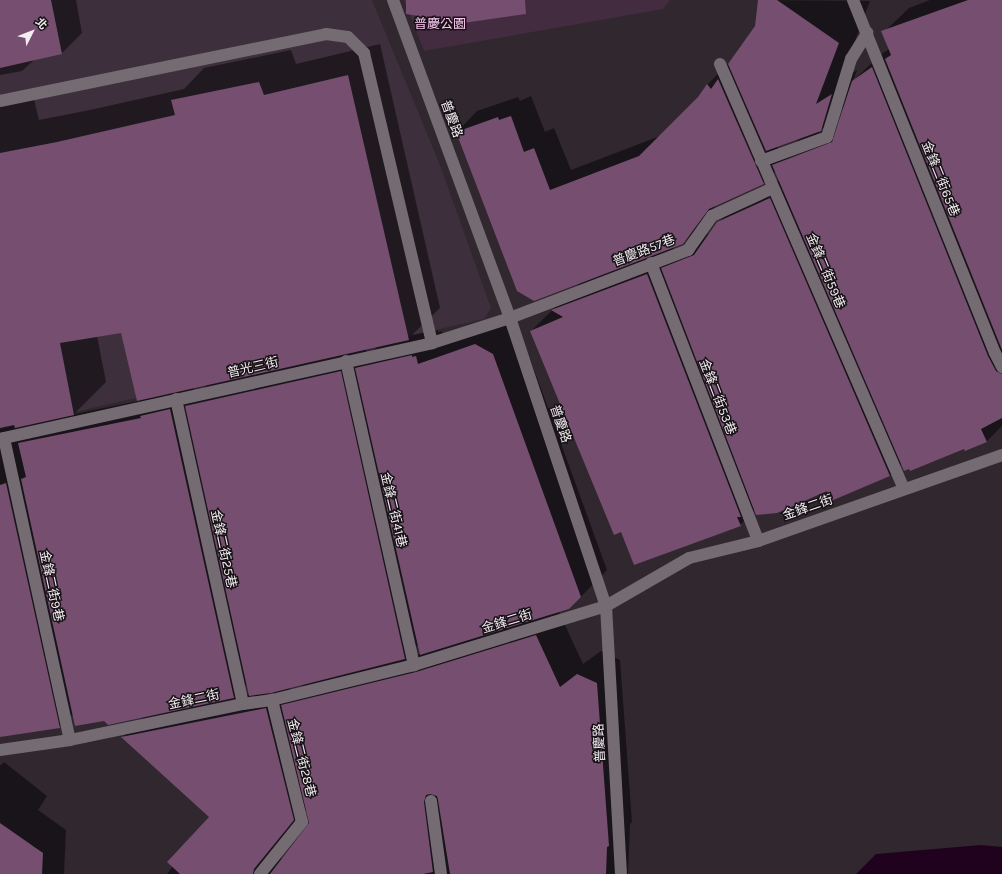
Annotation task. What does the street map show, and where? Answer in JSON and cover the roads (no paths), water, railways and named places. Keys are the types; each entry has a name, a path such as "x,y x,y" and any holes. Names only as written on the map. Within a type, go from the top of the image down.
{"lane":[{"name":"普慶路","path":"393,0 510,318 606,606 621,874"},
{"name":"金鋒二街65巷","path":"855,0 995,353 1002,367"},
{"path":"761,161 827,137 851,59 867,33"},
{"path":"0,101 326,34 348,37 364,53 432,343"},
{"name":"金鋒二街59巷","path":"720,64 904,489"},
{"name":"普慶路57巷","path":"510,318 688,250 712,216 773,188"},
{"name":"金鋒二街53巷","path":"651,263 758,541"},
{"name":"普光三街","path":"2,439 432,343 510,318"},
{"name":"金鋒二街41巷","path":"346,361 414,665"},
{"name":"金鋒二街25巷","path":"176,399 243,704"},
{"name":"金鋒二街9巷","path":"2,439 70,740"},
{"name":"金鋒二街","path":"0,750 70,740 243,704 272,700 414,665 606,606 689,558 758,541 1002,455"},
{"name":"金鋒二街28巷","path":"260,874 302,822 272,700"},
{"path":"431,801 441,874"}],"park label":[{"name":"普慶公園","path":"440,24"}]}
